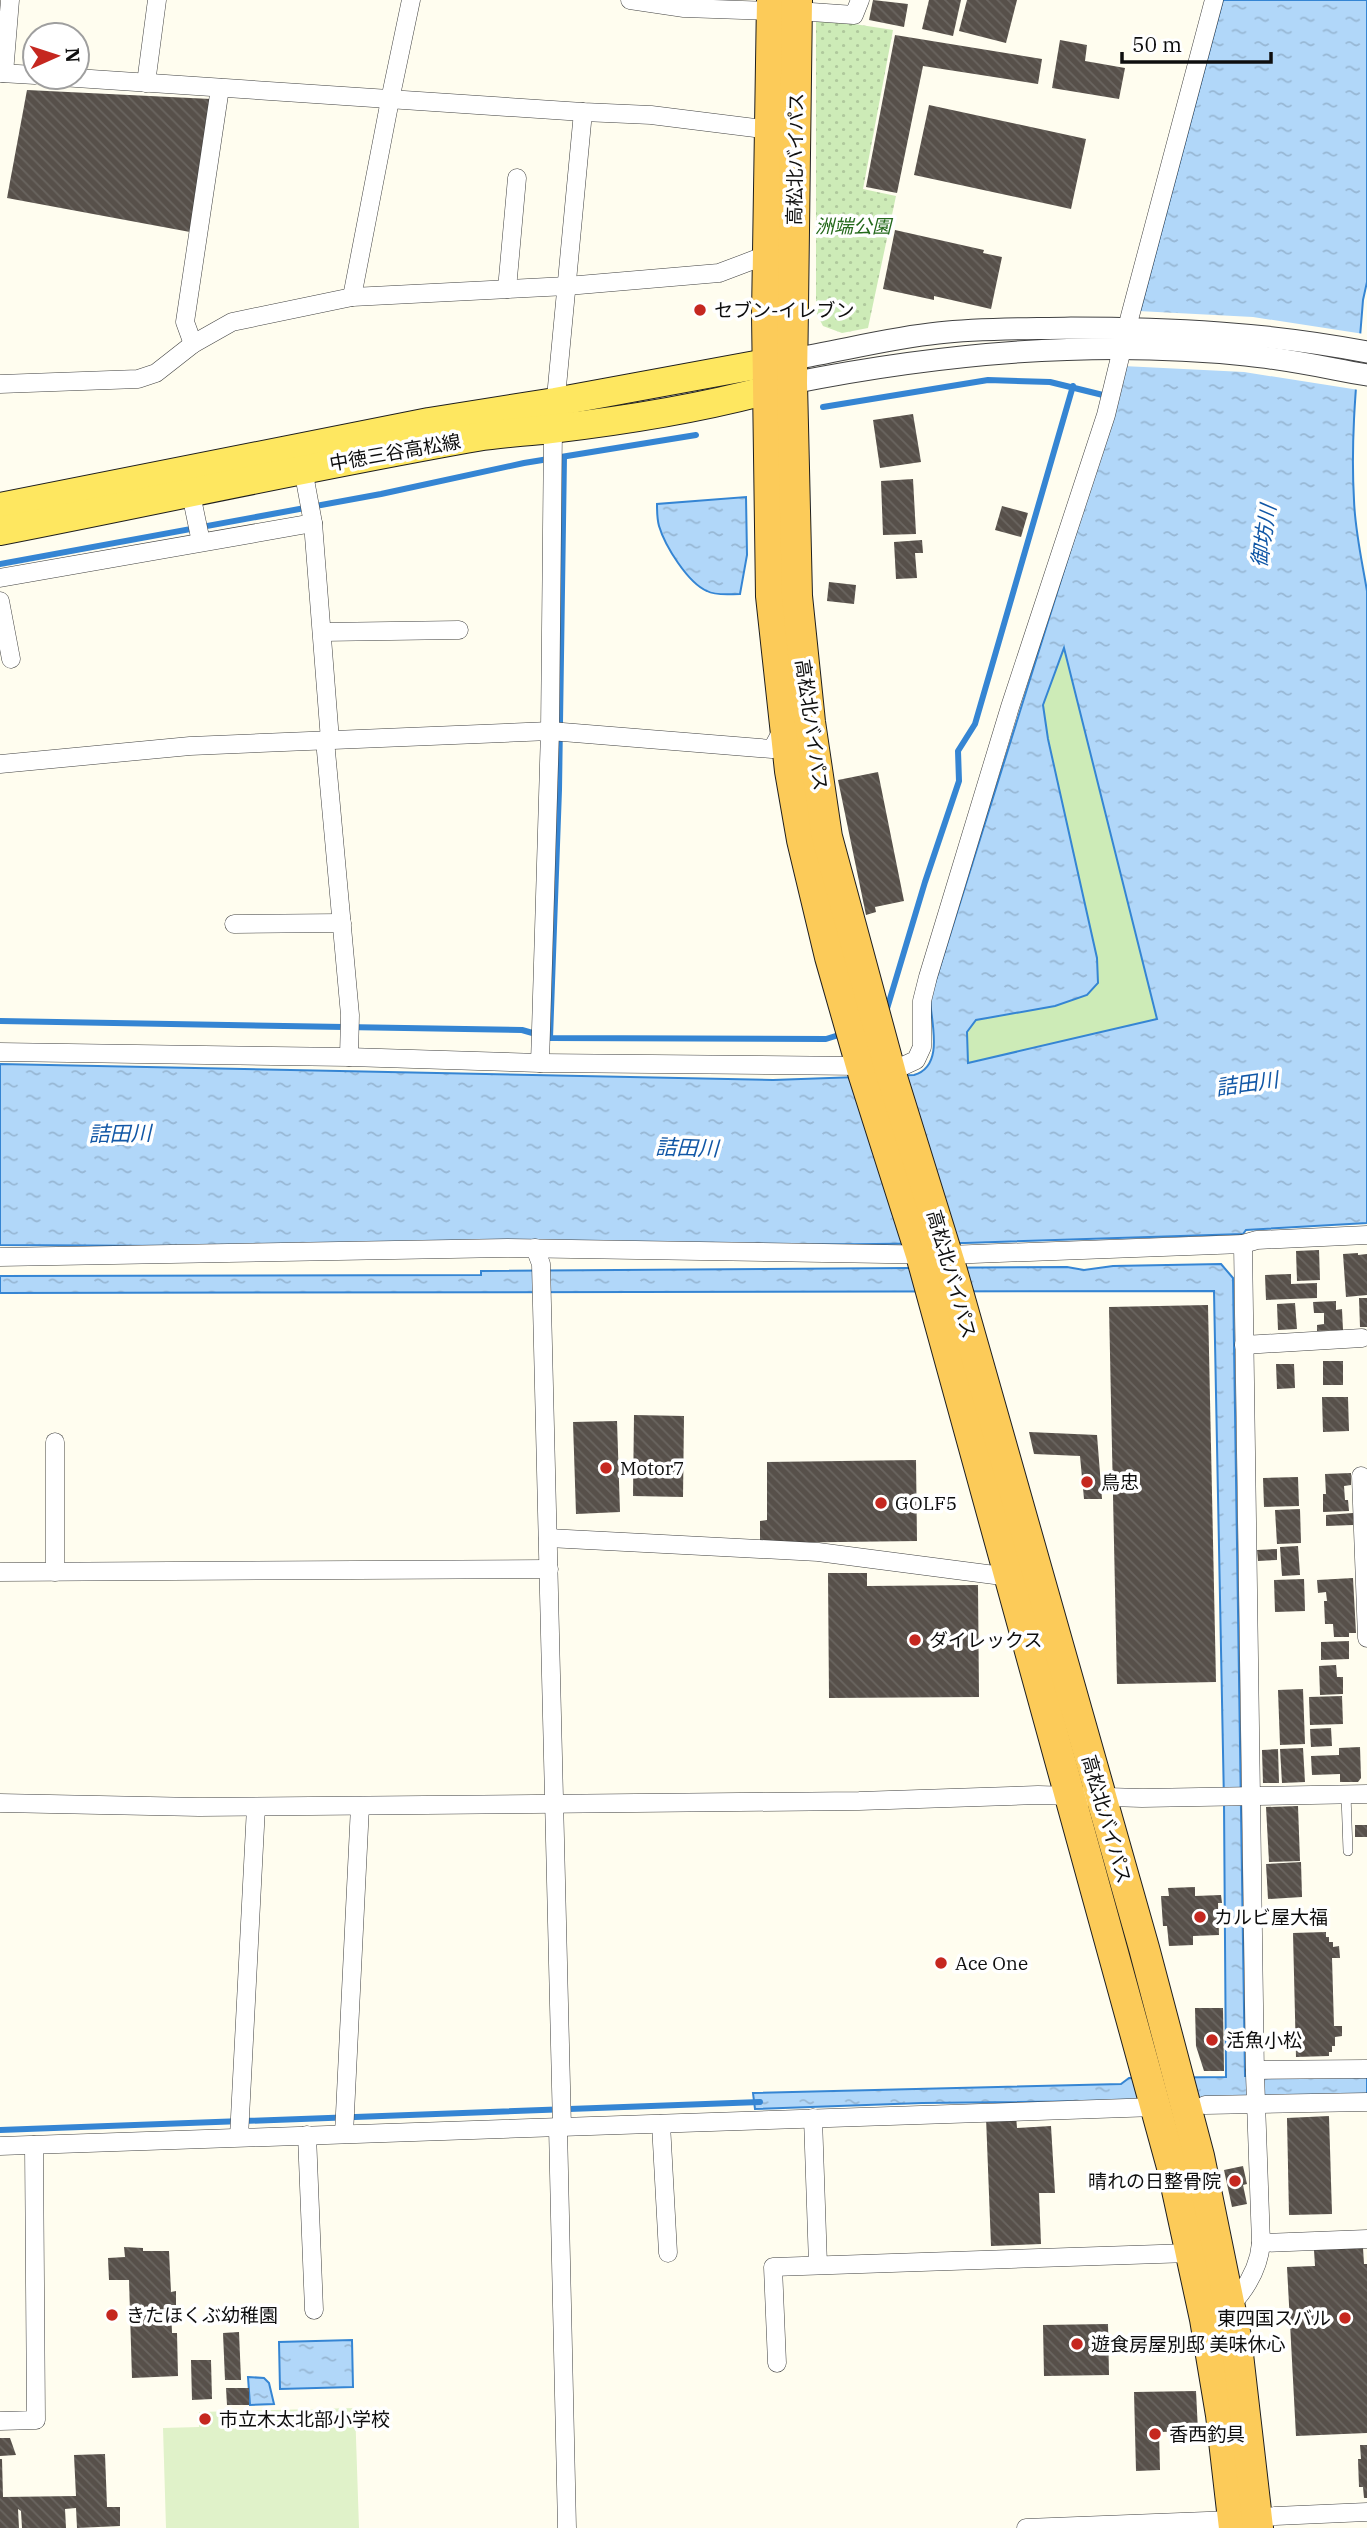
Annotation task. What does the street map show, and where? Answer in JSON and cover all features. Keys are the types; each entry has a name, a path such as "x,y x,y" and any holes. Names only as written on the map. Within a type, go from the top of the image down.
{"highway":[{"name":"高松北バイパス","path":"784,6 780,374 771,596 785,727 802,839 844,954 934,1255 1086,1796 1205,2319 1221,2415 1246,2524"},
{"name":"高松北バイパス","path":"783,131 769,259 802,659 844,954"},
{"name":"高松北バイパス","path":"947,1302 1010,1577 1086,1796 1144,1948 1178,2076 1196,2107 1199,2156 1230,2306 1247,2419 1246,2524"}],"main road":[{"name":"中徳三谷高松線","path":"0,531 193,503 305,481 489,435 725,401 780,374"},
{"name":"中徳三谷高松線","path":"0,507 429,422 553,427"}],"street":[{"path":"10,0 2,73 21,74"},
{"path":"146,83 157,0"},
{"path":"352,298 411,0"},
{"path":"630,0 684,8 784,6 854,15 859,0"},
{"path":"0,1052 350,1050 876,1068 903,1066 916,1060 922,1047 922,1001 928,977 1010,707 1106,415 1214,0"},
{"path":"91,79 583,113 651,115 783,131"},
{"path":"193,344 185,322 220,88"},
{"path":"540,1056 550,731 553,427 583,113"},
{"path":"507,289 521,189"},
{"path":"0,384 138,379 156,373 193,344 232,322 352,298 567,286 719,273 756,259 769,259"},
{"path":"780,374 1127,338 1237,334 1366,352"},
{"path":"1127,338 1364,374"},
{"path":"305,481 313,523 322,632 350,1015 350,1050"},
{"path":"193,503 201,542"},
{"path":"0,578 313,523"},
{"path":"0,601 11,659"},
{"path":"322,632 459,630"},
{"path":"0,764 190,746 550,731 772,749 785,727"},
{"path":"234,924 342,923"},
{"path":"0,1257 934,1255 1243,1244 1257,1240 1367,1235"},
{"path":"1230,2306 1248,2284 1259,2260 1261,2243 1250,1797 1243,1244"},
{"path":"538,1256 542,1291 555,1804 567,2528"},
{"path":"1244,1345 1362,1338"},
{"path":"55,1442 55,1572"},
{"path":"1361,1476 1367,1639"},
{"path":"548,1538 818,1552 1010,1577"},
{"path":"0,1572 549,1569"},
{"path":"0,1802 256,1807 1367,1794"},
{"path":"344,2134 360,1806"},
{"path":"239,2137 256,1807"},
{"path":"1255,2072 1367,2069"},
{"path":"0,2146 813,2118 1153,2095"},
{"path":"1196,2107 1256,2103 1367,2102"},
{"path":"813,2118 818,2265"},
{"path":"661,2124 668,2253"},
{"path":"307,2135 314,2310"},
{"path":"0,2421 36,2420 34,2145"},
{"path":"1261,2243 1367,2239"},
{"path":"777,2363 773,2267 1190,2253"},
{"path":"1026,2528 1246,2524 1275,2516 1367,2512"}],"lane":[{"path":"1346,1795 1348,1852"}],"green space":[{"name":"洲端公園","path":"816,18 893,30 863,189 896,196 868,328 842,333 823,326 816,312"},
{"path":"1064,647 1157,1019 967,1063 967,1032 976,1020 1055,1006 1087,995 1097,983 1097,957 1048,739 1043,704"},
{"path":"355,2408 359,2528 166,2528 163,2428 199,2427 199,2412"}],"water":[{"path":"1223,0 1367,0 1367,282 1363,300 1355,400 1353,475 1356,523 1367,591 1367,1223 1246,1230 1243,1234 965,1243 535,1248 0,1245 0,1064 773,1080 914,1075 924,1070 930,1063 934,1042 930,999 1112,417","holes":["1064,648 1157,1019 968,1063 967,1032 976,1020 1055,1006 1087,995 1098,983 1097,958 1048,739 1043,705"]},
{"path":"746,497 747,555 740,594 711,593 692,580 672,553 659,526 657,504"},
{"path":"1221,1264 1233,1278 1245,2076 1367,2074 1367,2098 922,2103 755,2109 753,2093 1121,2084 1129,2078 1226,2077 1224,1803 1214,1291 0,1293 0,1276 481,1275 481,1271 1067,1267 1084,1270 1113,1266"},
{"path":"352,2340 353,2387 280,2389 279,2342"},
{"path":"248,2377 264,2378 269,2383 274,2404 250,2405"}],"pier":[{"path":"1138,311 1253,317 1364,334 1359,390 1244,372 1123,366"}],"building":[{"path":"873,0 908,4 904,27 869,20"},
{"path":"929,0 961,0 953,36 922,29"},
{"path":"967,0 1017,0 1006,43 959,31"},
{"path":"895,35 1042,59 1038,84 923,66 897,193 866,187"},
{"path":"1060,40 1087,45 1085,61 1125,68 1119,99 1052,88"},
{"path":"27,91 211,99 190,232 7,198"},
{"path":"929,105 1086,139 1071,209 914,175"},
{"path":"895,230 984,250 983,253 1002,257 991,309 934,296 934,300 883,289"},
{"path":"913,414 921,462 880,468 873,420"},
{"path":"913,479 916,534 883,535 881,481"},
{"path":"1002,506 1028,513 1021,537 995,530"},
{"path":"922,540 923,553 915,553 917,578 896,579 894,542"},
{"path":"829,582 856,585 854,604 827,601"},
{"path":"878,772 904,901 875,907 876,912 866,915 838,780"},
{"path":"1319,1250 1320,1280 1297,1281 1296,1251"},
{"path":"1343,1254 1367,1254 1367,1295 1346,1297"},
{"path":"1291,1274 1291,1284 1317,1283 1317,1298 1266,1300 1265,1275"},
{"path":"1359,1298 1367,1298 1367,1327 1360,1327"},
{"path":"1336,1301 1336,1310 1342,1309 1343,1330 1317,1331 1317,1325 1324,1324 1324,1313 1314,1313 1313,1302"},
{"path":"1295,1303 1297,1329 1278,1330 1277,1304"},
{"path":"1208,1305 1216,1682 1117,1684 1109,1307"},
{"path":"1323,1361 1343,1361 1343,1385 1323,1385"},
{"path":"1276,1364 1294,1364 1295,1388 1277,1389"},
{"path":"1322,1397 1348,1397 1349,1431 1323,1432"},
{"path":"634,1415 684,1416 683,1497 633,1496"},
{"path":"617,1421 620,1512 576,1514 573,1422"},
{"path":"1029,1432 1097,1435 1102,1499 1084,1499 1080,1456 1034,1454"},
{"path":"916,1460 917,1541 760,1543 760,1521 767,1520 767,1462"},
{"path":"1351,1473 1351,1485 1344,1486 1349,1511 1323,1512 1325,1474"},
{"path":"1298,1477 1299,1506 1264,1507 1263,1478"},
{"path":"1300,1509 1301,1543 1277,1544 1275,1510"},
{"path":"1353,1513 1353,1525 1326,1526 1326,1515"},
{"path":"1298,1546 1300,1575 1282,1576 1280,1547"},
{"path":"1277,1549 1277,1560 1258,1561 1257,1550"},
{"path":"828,1573 867,1573 867,1586 978,1585 979,1697 829,1698"},
{"path":"1353,1578 1356,1633 1349,1633 1349,1637 1334,1637 1333,1624 1325,1624 1326,1592 1318,1593 1317,1580"},
{"path":"1304,1579 1305,1611 1275,1612 1274,1580"},
{"path":"1349,1641 1349,1659 1321,1660 1321,1642"},
{"path":"1336,1665 1337,1677 1343,1677 1343,1694 1320,1695 1319,1666"},
{"path":"1303,1689 1305,1744 1280,1745 1278,1690"},
{"path":"1342,1696 1343,1724 1310,1725 1309,1697"},
{"path":"1331,1728 1332,1746 1311,1747 1310,1729"},
{"path":"1360,1747 1361,1778 1358,1782 1340,1782 1340,1774 1312,1775 1311,1756 1339,1755 1339,1748"},
{"path":"1303,1748 1305,1782 1282,1783 1280,1749"},
{"path":"1278,1749 1279,1783 1263,1783 1262,1750"},
{"path":"1298,1806 1300,1861 1269,1862 1266,1807"},
{"path":"1355,1825 1367,1825 1367,1837 1355,1837"},
{"path":"1301,1862 1302,1897 1268,1899 1266,1864"},
{"path":"1195,1887 1195,1896 1221,1895 1222,1903 1218,1903 1219,1935 1193,1936 1193,1945 1169,1946 1167,1926 1163,1926 1161,1896 1169,1896 1168,1888"},
{"path":"1326,1932 1329,1942 1333,1942 1333,1947 1339,1946 1340,1958 1332,1958 1334,2026 1342,2026 1342,2036 1335,2037 1335,2046 1332,2046 1329,2056 1296,2057 1293,1933"},
{"path":"1195,2008 1223,2008 1224,2071 1204,2071 1196,2046"},
{"path":"1016,2116 1017,2128 1051,2126 1055,2193 1039,2193 1041,2244 991,2246 986,2117"},
{"path":"1329,2116 1332,2214 1289,2215 1287,2118"},
{"path":"1243,2166 1247,2204 1232,2207 1224,2170"},
{"path":"124,2247 143,2248 143,2251 169,2251 171,2292 176,2291 176,2307 171,2307 172,2333 177,2333 178,2376 132,2378 129,2280 109,2280 108,2258 125,2257"},
{"path":"1363,2248 1364,2264 1367,2264 1367,2433 1296,2436 1287,2267 1315,2266 1314,2250"},
{"path":"1108,2324 1109,2375 1044,2376 1043,2325"},
{"path":"239,2332 241,2380 225,2380 223,2333"},
{"path":"191,2360 211,2360 212,2399 192,2400"},
{"path":"226,2388 249,2388 249,2405 227,2405"},
{"path":"1196,2391 1198,2431 1159,2432 1160,2470 1136,2471 1134,2392"},
{"path":"0,2438 10,2438 16,2455 0,2456"},
{"path":"1360,2445 1367,2445 1367,2498 1364,2498 1363,2487 1359,2487"},
{"path":"105,2454 107,2507 120,2507 120,2526 77,2528 76,2508 65,2509 66,2528 22,2528 21,2511 18,2509 19,2528 0,2528 0,2459 3,2497 76,2496 74,2455"}],"waterway":[{"path":"823,407 988,380 1050,382 1107,396"},
{"path":"886,1012 959,781 958,751 975,724 1073,386"},
{"path":"0,564 381,494 524,463 696,435"},
{"path":"550,1038 559,790 564,457"},
{"path":"0,1021 522,1030 550,1038 826,1039 842,1034"},
{"path":"0,2130 760,2102"}],"place":[{"name":"セブン-イレブン","path":"700,310"},
{"name":"Motor7","path":"606,1468"},
{"name":"鳥忠","path":"1087,1482"},
{"name":"GOLF5","path":"881,1503"},
{"name":"ダイレックス","path":"915,1640"},
{"name":"カルビ屋大福","path":"1200,1917"},
{"name":"Ace One","path":"941,1963"},
{"name":"活魚小松","path":"1212,2040"},
{"name":"晴れの日整骨院","path":"1235,2181"},
{"name":"きたほくぶ幼稚園","path":"112,2315"},
{"name":"東四国スバル","path":"1345,2318"},
{"name":"遊食房屋別邸 美味休心","path":"1077,2344"},
{"name":"市立木太北部小学校","path":"205,2419"},
{"name":"香西釣具","path":"1155,2434"}],"water label":[{"name":"御坊川","path":"1264,536"},
{"name":"詰田川","path":"1247,1084"},
{"name":"詰田川","path":"120,1134"},
{"name":"詰田川","path":"687,1148"}]}
